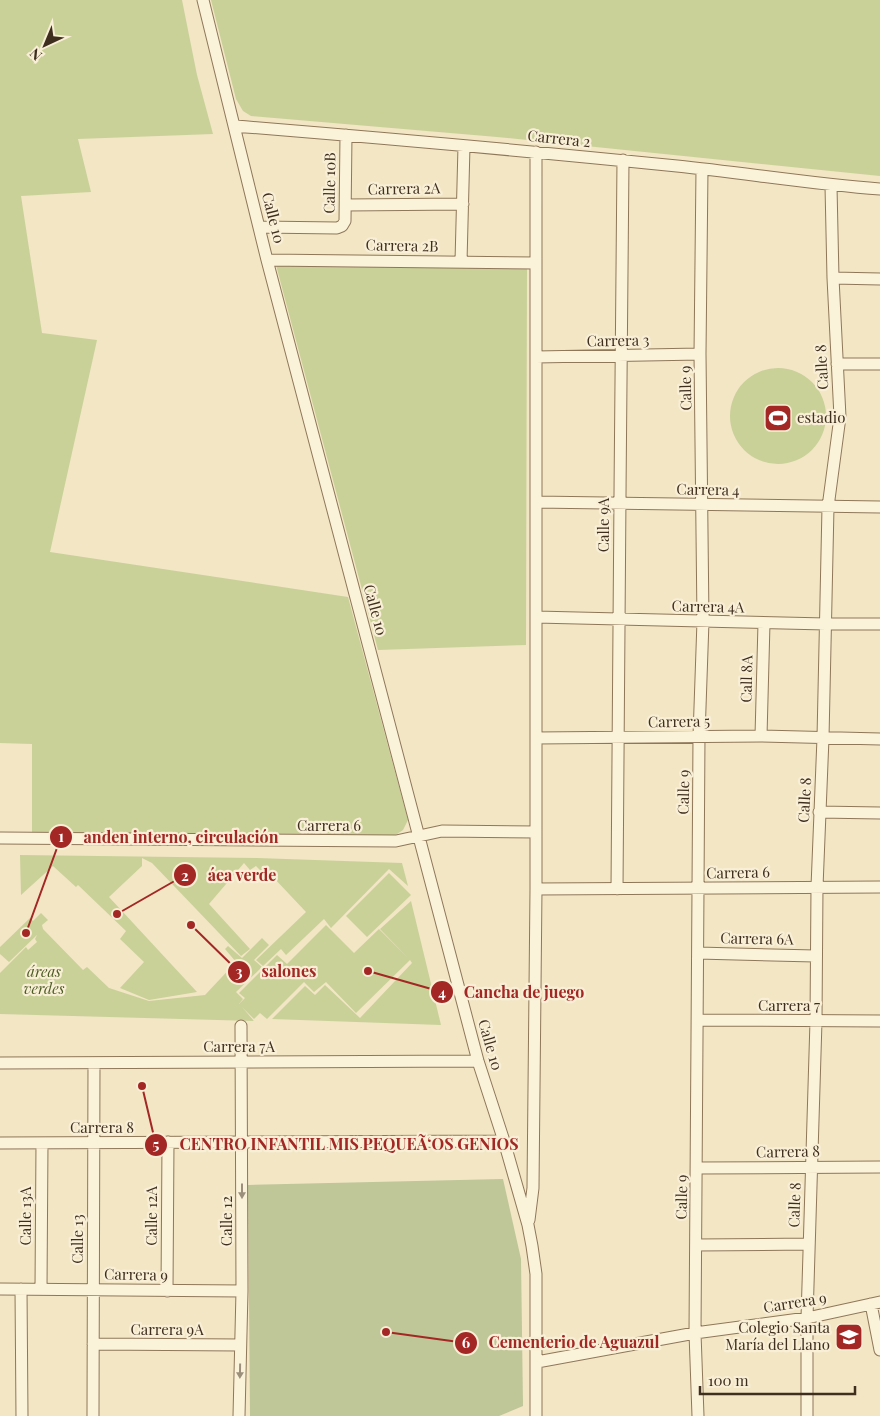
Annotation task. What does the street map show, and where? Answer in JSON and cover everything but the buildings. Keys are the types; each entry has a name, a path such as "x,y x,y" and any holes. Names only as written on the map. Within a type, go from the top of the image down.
{"street":[{"name":"Calle 10","path":"202,0 267,260 478,1061 504,1140 528,1225 536,1274 536,1416"},
{"name":"Carrera 2","path":"235,126 622,160 831,186 880,189"},
{"name":"Calle 10B","path":"260,227 337,228 342,226 345,221 346,205 346,135"},
{"path":"461,262 464,146"},
{"name":"Calle 10","path":"528,1225 533,1188 536,889 536,152"},
{"name":"Calle 9A","path":"617,889 622,160"},
{"name":"Calle 9","path":"698,1416 695,1333 699,736 703,622 700,354 702,169"},
{"name":"Calle 8","path":"807,1416 807,1318 816,1021 815,956 823,738 828,507 840,417 833,278 831,186"},
{"name":"Carrera 2A","path":"346,205 463,204"},
{"name":"Carrera 2B","path":"267,260 535,263"},
{"path":"833,278 880,279"},
{"name":"Carrera 3","path":"536,357 700,354"},
{"path":"837,364 880,364"},
{"name":"Carrera 4","path":"536,502 880,507"},
{"name":"Carrera 4A","path":"536,618 880,624"},
{"name":"Call 8A","path":"761,736 764,623"},
{"name":"Carrera 5","path":"536,738 699,736 823,738"},
{"path":"823,738 880,739"},
{"path":"819,812 880,813"},
{"name":"Carrera 6","path":"0,838 396,842 442,831 536,832"},
{"name":"Carrera 6","path":"536,889 880,887"},
{"name":"Carrera 6A","path":"698,953 815,956"},
{"name":"Carrera 7","path":"697,1020 880,1021"},
{"name":"Calle 12","path":"239,1416 242,1291 241,1026"},
{"name":"Carrera 7A","path":"0,1063 478,1061"},
{"name":"Calle 13","path":"93,1416 94,1062"},
{"name":"Carrera 8","path":"0,1143 504,1140"},
{"name":"Calle 12A","path":"167,1290 168,1142"},
{"name":"Calle 13A","path":"41,1289 42,1143"},
{"name":"Carrera 8","path":"697,1168 880,1167"},
{"path":"696,1245 809,1244"},
{"name":"Carrera 9","path":"0,1289 242,1291"},
{"path":"20,1289 22,1416"},
{"path":"876,1303 880,1350"},
{"name":"Carrera 9","path":"537,1362 695,1333 807,1318 876,1303"},
{"name":"Carrera 9A","path":"93,1344 240,1345"}],"green space":[{"path":"0,0 182,0 197,75 213,134 78,139 91,192 21,196 42,333 97,340 50,552 348,597 408,820 403,830 394,836 32,835 32,744 0,743"},
{"path":"211,0 880,0 880,176 497,137 251,116 243,111 236,99"},
{"path":"276,265 527,269 526,645 378,650"},
{"name":"estadio","path":"778,368 796,372 812,382 822,398 826,416 822,434 812,450 796,460 778,464 760,460 744,450 734,434 730,416 734,398 744,382 760,372"},
{"path":"20,855 257,858 402,863 408,886 389,869 331,928 324,919 286,955 281,949 263,966 256,960 306,912 273,877 269,879 256,866 250,870 244,863 209,904 250,949 241,956 152,863 142,858 142,866 109,897 197,992 149,1000 120,988 144,962 120,939 126,931 78,885 76,887 53,866 21,895"},
{"path":"389,873 411,895 367,937 346,916"},
{"name":"áreas verdes","path":"411,901 441,1025 272,1019 305,986 315,995 325,985 360,1018 412,963 410,960 356,1013 326,982 314,992 304,982 267,1019 260,1013 254,1019 242,1007 254,1021 0,1014 0,973 26,947 28,950 37,942 35,939 37,935 9,962 0,954 0,947 30,918 33,921 41,913 48,920 42,925 43,929 83,970 87,967 109,988 149,1001 205,995 236,962 225,949 228,946 242,958 262,938 269,945 254,960 262,967 236,992 243,999 239,1004 245,998 239,993 277,955 287,964 326,925 354,953 379,929 408,958 380,929"},
{"path":"503,1179 521,1259 523,1406 499,1416 250,1416 248,1185"}],"place":[{"name":"estadio","path":"778,418"},
{"name":"áea verde","path":"117,914"},
{"name":"salones","path":"191,925"},
{"name":"anden interno, circulación","path":"26,933"},
{"name":"Cancha de juego","path":"368,971"},
{"name":"CENTRO INFANTIL MIS PEQUEÃ‘OS GENIOS","path":"142,1086"},
{"name":"Cementerio de Aguazul","path":"386,1332"},
{"name":"Colegio Santa María del Llano","path":"849,1337"}]}
